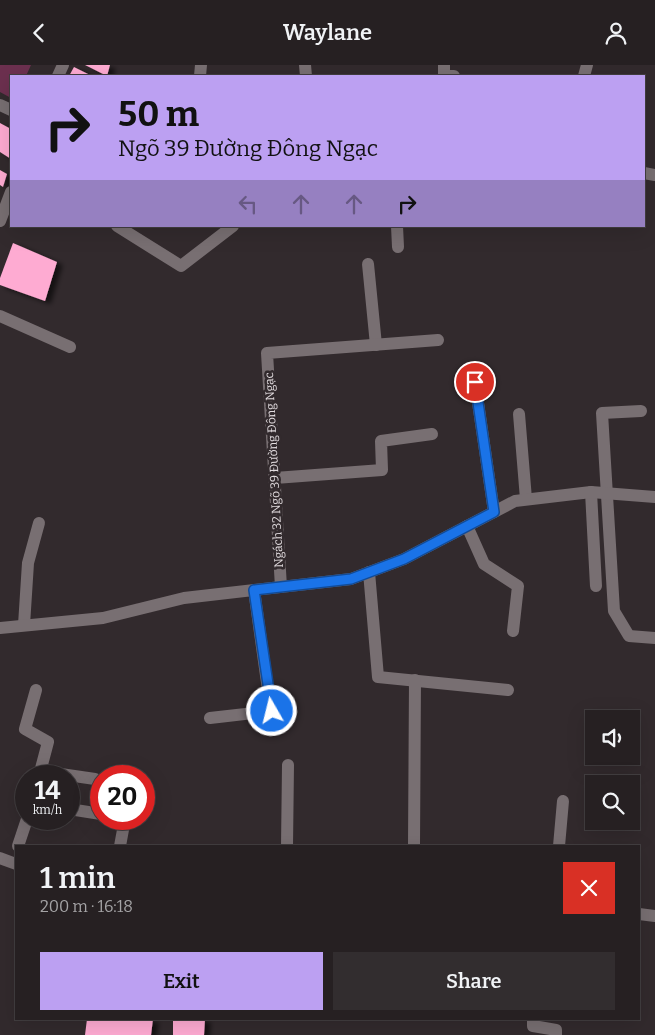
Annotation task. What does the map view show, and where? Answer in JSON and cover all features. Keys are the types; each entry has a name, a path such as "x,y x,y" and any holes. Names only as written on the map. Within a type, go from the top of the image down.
{"street":[{"path":"0,221 10,200"},
{"path":"119,227 181,267 232,227"},
{"path":"396,227 398,247"},
{"path":"368,264 376,345 438,341"},
{"path":"0,316 70,347"},
{"name":"Ngách 32 Ngõ 39 Đường Đông Ngạc","path":"281,587 267,353 376,345"},
{"path":"475,382 494,512"},
{"path":"641,411 602,413 614,611 629,636 655,638"},
{"path":"519,414 526,499"},
{"path":"275,478 382,470 381,441 432,434"},
{"path":"590,492 596,586"},
{"path":"0,628 103,618 184,598 351,579 404,559 515,501 590,492 655,497"},
{"path":"24,625 28,563 39,523"},
{"path":"467,526 484,564 518,586 513,631"},
{"path":"369,572 378,677 508,689"},
{"path":"210,718 272,711 254,590"},
{"path":"414,845 415,680"},
{"path":"36,690 25,729 48,742 42,765"},
{"path":"288,765 288,845"},
{"path":"559,845 563,801"},
{"path":"18,845 23,830"},
{"path":"120,845 123,830"},
{"path":"0,858 15,859"},
{"path":"640,914 655,916"},
{"path":"533,1020 533,1026 556,1030 556,1035"}],"shaded area":[{"path":"0,65 31,65 26,75 10,75 10,97 0,92"}],"building":[{"path":"85,65 110,65 107,75"},
{"path":"74,67 90,75 70,75"},
{"path":"0,123 10,128 10,158 0,152"},
{"path":"0,170 7,174 3,187 0,185"},
{"path":"13,243 57,262 45,301 0,285 0,278"},
{"path":"87,1020 153,1020 151,1035 85,1035"},
{"path":"173,1020 205,1020 204,1035 173,1035"}],"route":[{"path":"272,711 254,590 351,579 404,559 494,512 475,382"}]}
